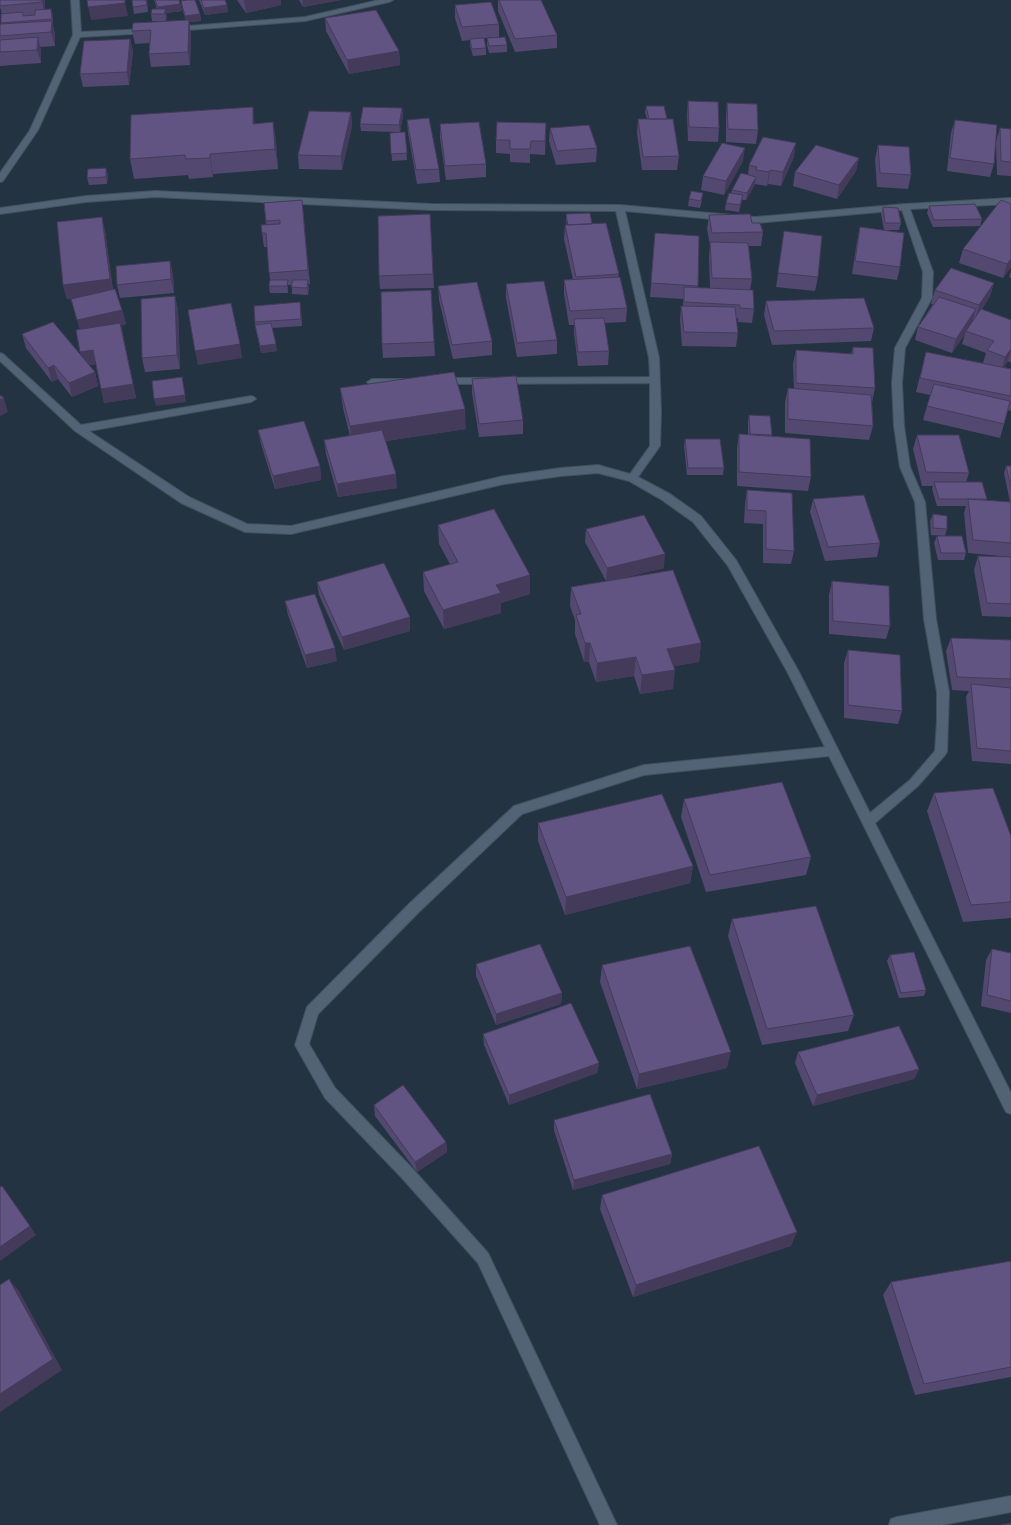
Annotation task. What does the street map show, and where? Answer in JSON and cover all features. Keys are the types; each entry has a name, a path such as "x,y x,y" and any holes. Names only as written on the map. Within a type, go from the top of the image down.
{"street":[{"path":"0,179 34,130 77,35 75,0"},
{"path":"169,30 305,19 389,0"},
{"path":"77,35 154,31"},
{"path":"0,211 86,199 155,194 431,207 620,208 755,220 905,207 1011,201"},
{"path":"868,822 914,782 941,752 944,721 943,692 930,619 920,502 905,466 899,426 898,383 900,348 927,298 928,272 905,207"},
{"path":"620,208 654,358 655,380 655,446 632,478"},
{"path":"0,356 79,429 185,500 245,528 291,530 504,480 561,472 598,469 632,478 666,497 697,518 732,563 793,672 1011,1108"},
{"path":"427,382 655,380"},
{"path":"372,382 411,382"},
{"path":"79,429 251,399"},
{"path":"610,1525 483,1258 406,1172 330,1093 302,1045 312,1011 415,907 518,810 644,770 833,751"},
{"path":"897,1525 1011,1504"}],"building":[{"path":"0,0 42,0 42,2 0,6"},
{"path":"87,0 125,0 125,3 88,7"},
{"path":"132,0 146,0 147,5 133,7"},
{"path":"155,0 179,0 180,4 158,7"},
{"path":"195,0 200,14 185,16 181,1"},
{"path":"201,0 225,0 227,5 204,8"},
{"path":"499,0 541,0 557,35 515,39"},
{"path":"491,2 499,24 462,27 455,5"},
{"path":"51,9 52,19 1,23 1,14 23,12 23,16 35,15 35,10"},
{"path":"152,9 166,9 164,14 151,14"},
{"path":"376,10 399,51 347,60 325,18"},
{"path":"189,20 188,52 149,54 151,30 132,31 133,23"},
{"path":"52,21 51,32 0,36 0,24"},
{"path":"38,37 37,50 0,52 0,40"},
{"path":"505,37 507,45 489,46 487,38"},
{"path":"484,38 486,48 472,49 470,39"},
{"path":"130,39 127,72 80,74 84,41"},
{"path":"688,101 718,102 719,128 689,127"},
{"path":"727,103 757,104 758,130 728,129"},
{"path":"646,106 664,106 667,119 649,119"},
{"path":"253,107 253,124 273,122 275,149 210,154 210,158 186,159 185,155 130,159 131,115"},
{"path":"363,107 402,108 399,125 360,124"},
{"path":"309,111 351,112 341,156 298,155"},
{"path":"429,118 439,169 416,170 407,120"},
{"path":"638,119 673,119 679,156 643,157"},
{"path":"955,120 997,125 994,164 950,158"},
{"path":"479,122 486,164 445,166 440,124"},
{"path":"497,122 546,123 545,141 531,141 530,149 510,149 510,140 496,140"},
{"path":"589,125 597,148 557,151 550,128"},
{"path":"1000,128 1011,129 1011,162 1001,161"},
{"path":"405,132 407,153 391,154 390,133"},
{"path":"763,137 796,143 783,172 756,170 757,167 749,165"},
{"path":"722,143 745,148 726,181 703,176"},
{"path":"816,145 859,158 839,185 795,172"},
{"path":"878,145 909,147 911,175 880,173"},
{"path":"106,168 106,177 87,178 88,169"},
{"path":"741,173 756,177 747,193 732,190"},
{"path":"691,191 703,193 701,201 689,199"},
{"path":"729,193 743,195 740,205 726,203"},
{"path":"302,200 308,270 269,273 266,233 262,233 261,225 280,224 280,220 266,221 264,203"},
{"path":"1001,200 1011,204 1011,259 1007,264 963,249"},
{"path":"975,204 982,219 934,220 929,206"},
{"path":"883,207 898,208 901,223 885,223"},
{"path":"590,213 592,224 568,225 566,214"},
{"path":"430,214 433,274 379,276 378,216"},
{"path":"750,214 752,223 760,223 763,232 712,233 709,215"},
{"path":"102,217 110,279 63,285 57,222"},
{"path":"606,223 619,274 576,277 565,225"},
{"path":"860,227 904,233 900,267 855,261"},
{"path":"784,231 822,236 818,277 778,273"},
{"path":"655,233 699,236 698,286 651,283"},
{"path":"710,242 748,243 752,279 712,278"},
{"path":"170,261 171,279 117,285 116,266"},
{"path":"951,268 994,283 979,305 935,290"},
{"path":"620,277 627,308 570,311 564,280"},
{"path":"270,280 288,280 287,286 269,286"},
{"path":"293,280 308,280 307,288 291,287"},
{"path":"544,281 557,340 517,343 506,284"},
{"path":"477,282 492,341 452,345 438,286"},
{"path":"684,287 753,290 754,309 740,308 740,305 684,302"},
{"path":"115,289 122,310 77,320 71,299"},
{"path":"431,290 434,342 382,344 381,292"},
{"path":"175,296 177,355 142,358 141,299"},
{"path":"939,297 976,309 956,339 918,327"},
{"path":"864,298 874,328 774,331 766,301"},
{"path":"300,302 301,319 255,322 254,306"},
{"path":"231,303 240,344 195,351 188,310"},
{"path":"681,306 735,307 738,333 684,332"},
{"path":"981,309 1011,320 1011,349 1005,357 987,350 994,341 966,331"},
{"path":"604,318 609,351 578,352 574,319"},
{"path":"53,322 95,372 69,383 54,365 48,368 22,334"},
{"path":"120,323 133,384 101,389 93,350 80,352 76,330"},
{"path":"271,323 276,344 260,346 255,325"},
{"path":"853,347 873,348 875,388 796,383 796,350 853,354"},
{"path":"926,352 1011,369 1011,396 920,378"},
{"path":"454,372 465,409 350,426 340,388"},
{"path":"516,376 523,420 479,424 472,379"},
{"path":"182,377 185,395 154,399 152,381"},
{"path":"934,384 1010,401 1004,424 927,406"},
{"path":"788,388 871,395 873,426 788,419"},
{"path":"749,415 770,416 772,435 750,434"},
{"path":"304,421 320,466 273,476 258,430"},
{"path":"382,430 396,474 337,484 324,440"},
{"path":"739,434 810,439 811,477 739,472"},
{"path":"917,435 959,435 969,473 926,472"},
{"path":"685,439 720,439 724,468 688,468"},
{"path":"1006,466 1011,466 1011,487"},
{"path":"934,482 982,482 987,499 939,499"},
{"path":"747,490 792,493 794,551 766,549 766,511 747,510"},
{"path":"864,495 880,543 828,547 813,499"},
{"path":"968,499 1011,502 1011,543 973,540"},
{"path":"494,509 530,575 496,585 501,593 443,610 423,572 458,562 438,525"},
{"path":"933,514 947,516 947,529 933,528"},
{"path":"644,515 665,554 607,568 586,529"},
{"path":"937,536 962,536 966,553 941,553"},
{"path":"978,556 1011,557 1011,604 987,603"},
{"path":"384,563 410,617 342,637 317,582"},
{"path":"673,570 701,643 667,649 675,670 642,675 636,657 597,663 590,643 585,643 576,615 581,614 571,587"},
{"path":"832,581 889,586 890,626 833,621"},
{"path":"315,594 335,648 305,655 285,601"},
{"path":"951,638 1011,640 1011,679 957,677"},
{"path":"848,650 900,655 902,711 848,705"},
{"path":"971,684 1011,688 1011,751 977,748"},
{"path":"782,782 811,857 710,875 684,799"},
{"path":"993,788 1011,836 1011,902 971,905 934,793"},
{"path":"662,794 693,866 566,897 538,823"},
{"path":"816,906 854,1015 767,1029 732,919"},
{"path":"540,944 562,993 496,1014 476,964"},
{"path":"690,946 731,1052 639,1074 602,965"},
{"path":"992,949 1011,953 1011,1001 987,995"},
{"path":"914,952 926,990 901,993 890,955"},
{"path":"571,1003 599,1063 509,1095 483,1034"},
{"path":"899,1026 919,1069 817,1095 798,1052"},
{"path":"403,1085 446,1142 415,1162 374,1105"},
{"path":"650,1094 672,1154 574,1180 554,1120"},
{"path":"759,1146 797,1232 636,1285 602,1195"},
{"path":"2,1186 30,1226 0,1247 0,1187"},
{"path":"1011,1261 1011,1367 924,1384 891,1282"},
{"path":"9,1279 53,1359 0,1394 0,1285"}]}
